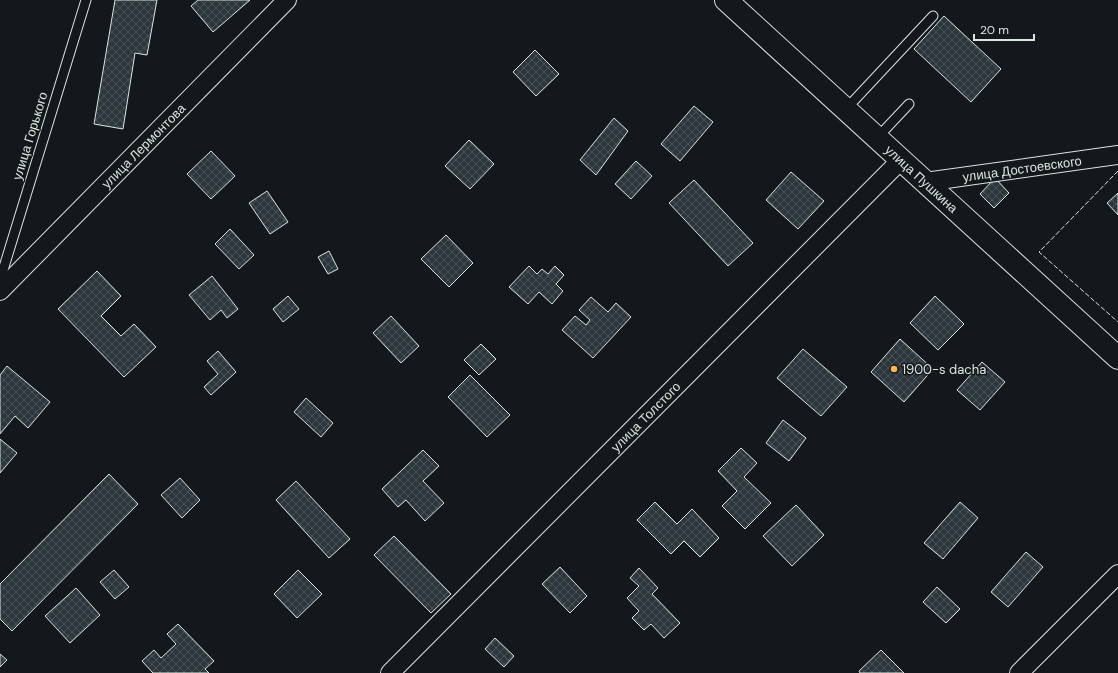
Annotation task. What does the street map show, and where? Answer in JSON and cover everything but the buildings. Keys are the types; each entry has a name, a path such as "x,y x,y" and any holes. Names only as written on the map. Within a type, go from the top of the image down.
{"main road":[{"name":"улица Пушкина","path":"726,0 1118,358"}],"street":[{"name":"улица Лермонтова","path":"0,292 287,0"},
{"name":"улица Достоевского","path":"925,182 1118,155"},
{"name":"улица Толстого","path":"390,673 901,160"},
{"path":"1019,673 1118,574"}],"lane":[{"name":"улица Горького","path":"0,280 86,0"},
{"path":"846,110 933,16"},
{"path":"877,138 909,104"}],"fence":[{"path":"1118,171 1039,252 1118,322"}],"place":[{"name":"1900-s dacha","path":"894,369"}]}
